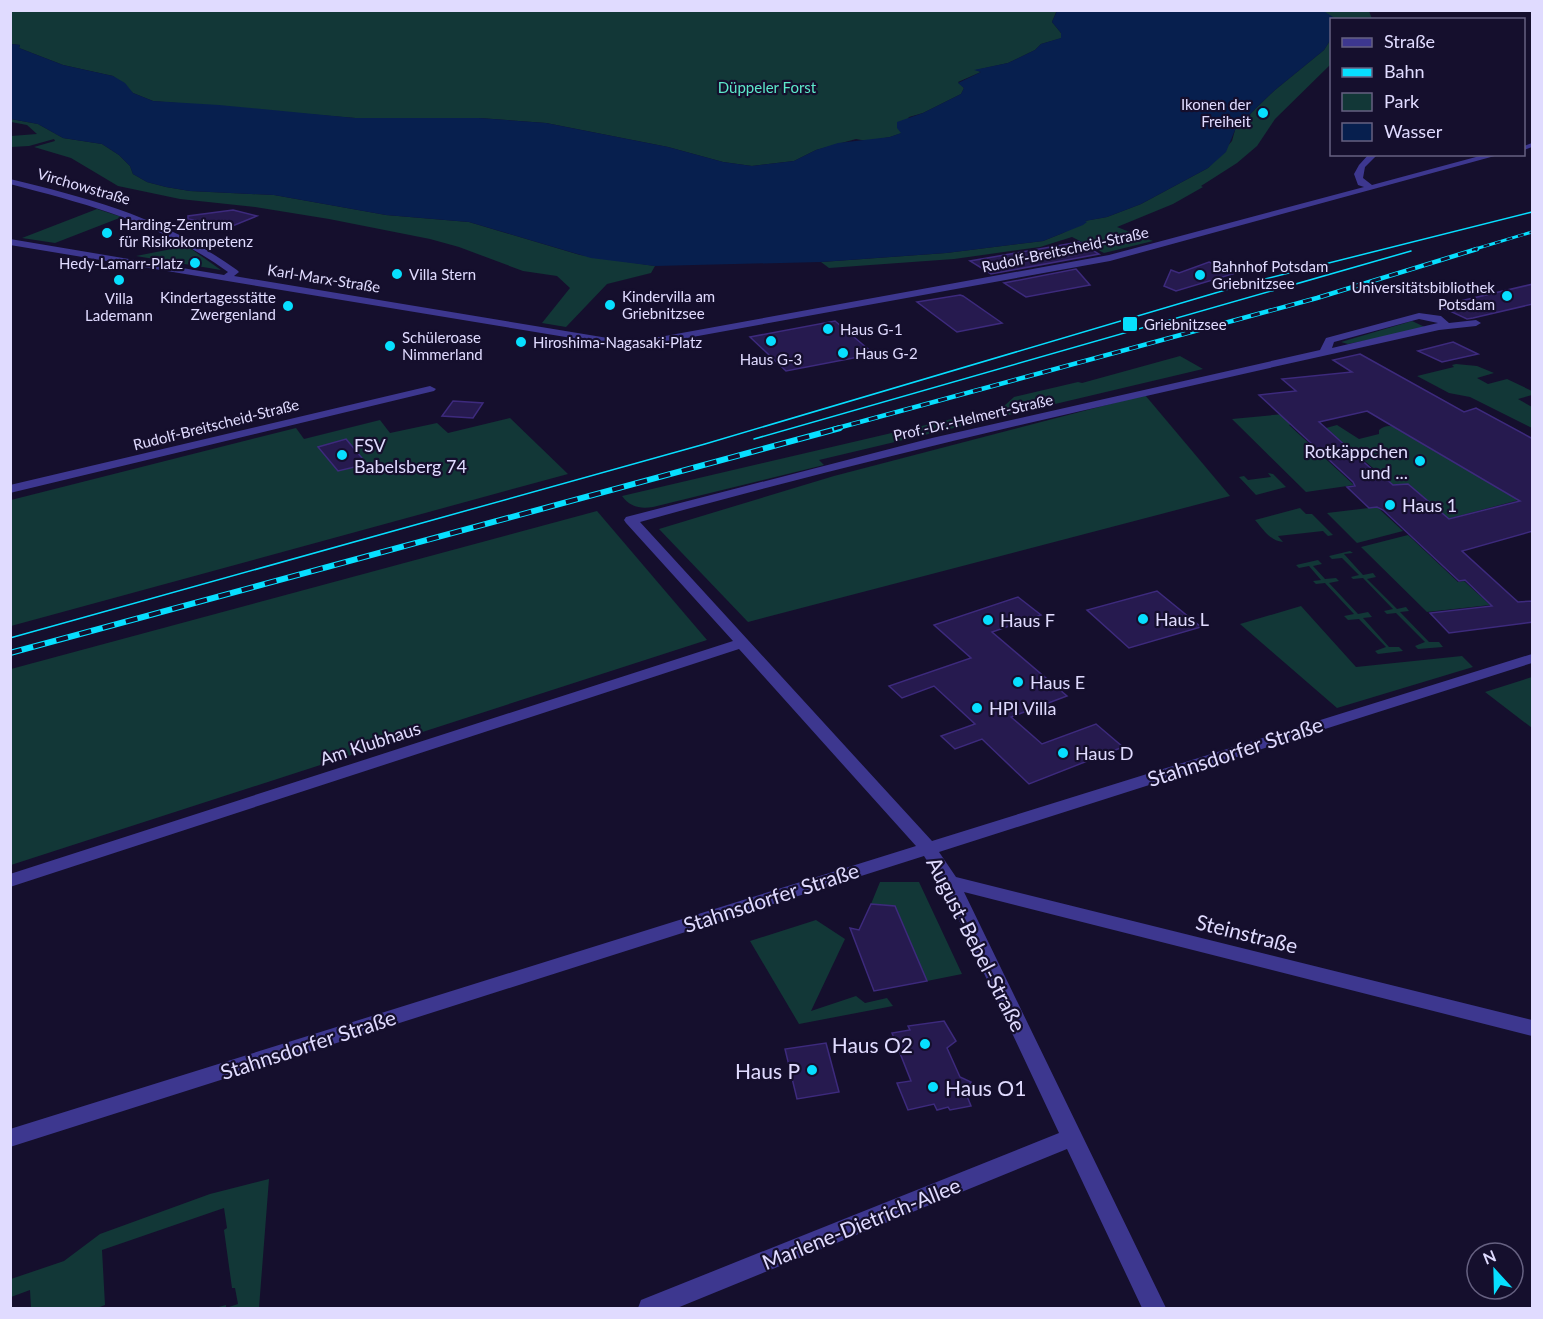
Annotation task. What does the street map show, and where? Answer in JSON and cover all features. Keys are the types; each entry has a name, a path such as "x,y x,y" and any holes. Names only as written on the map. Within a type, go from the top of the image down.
{"street":[{"path":"1372,156 1360,168 1358,175 1360,183 1372,188"},
{"name":"Rudolf-Breitscheid-Straße","path":"632,345 1110,258 1491,156"},
{"name":"Virchowstraße","path":"10,181 115,210 164,228 196,245 234,272 227,277"},
{"name":"Karl-Marx-Straße","path":"10,242 632,345"},
{"path":"10,252 45,248"},
{"name":"Prof.-Dr.-Helmert-Straße","path":"1324,352 1330,340 1416,317 1428,316 1440,320 1444,324 1439,327"},
{"name":"Prof.-Dr.-Helmert-Straße","path":"631,520 838,466 1188,382 1439,327 1462,327 1476,323"},
{"name":"Rudolf-Breitscheid-Straße","path":"10,489 430,389"},
{"name":"August-Bebel-Straße","path":"631,520 927,848 950,882 1154,1308"},
{"name":"Am Klubhaus","path":"10,881 742,643"},
{"name":"Stahnsdorfer Straße","path":"10,1138 1533,657"},
{"name":"Steinstraße","path":"950,882 1533,1028"},
{"name":"Marlene-Dietrich-Allee","path":"651,1308 1072,1137"}],"green space":[{"name":"Düppeler Forst","path":"11,10 1057,10 1052,22 1061,33 1062,38 1041,44 1035,50 1008,63 976,70 981,72 958,82 964,88 961,94 923,113 909,117 900,130 902,133 867,141 856,139 816,150 794,161 752,166 723,162 668,147 546,123 479,118 355,118 153,101 133,93 113,76 63,65 19,48 20,45 11,44"},
{"path":"1322,11 1369,11 1372,18 1334,18"},
{"path":"1330,41 1330,65 1275,119 1257,146 1237,163 1201,186 1203,187 1173,204 1117,227 1153,241 1104,253 1072,237 1040,247 954,259 829,268 821,262 946,253 1043,241 1084,221 1107,217 1141,204 1208,168 1232,141 1235,130 1257,107 1324,50"},
{"path":"11,119 38,124 63,138 102,144 119,155 130,166 133,174 147,182 166,187 190,191 274,195 386,215 469,222 580,255 655,266 651,273 607,284 566,327 542,323 570,288 557,276 523,271 459,247 430,239 329,219 255,207 180,199 118,186 71,158 34,147 55,141 54,139 29,146 11,147 11,136 37,134 27,125 11,122"},
{"path":"97,209 122,217 55,243 22,238"},
{"name":"Hedy-Lamarr-Platz","path":"187,246 221,270 136,256"},
{"path":"1412,321 1427,328 1348,344 1341,342"},
{"path":"1180,356 1203,369 819,460 824,465 653,507 636,506 628,503 622,496 1003,407 1014,397 1082,383"},
{"path":"1452,365 1477,366 1494,373 1477,378 1488,384 1507,379 1532,391 1532,395 1518,399 1532,407 1532,428 1470,397 1449,393 1417,376 1454,367"},
{"path":"1145,395 1230,496 748,622 659,529 834,476"},
{"path":"1284,414 1294,423 1289,425 1354,485 1306,492 1232,419"},
{"name":"FSV Babelsberg 74","path":"510,418 568,474 11,626 11,500 296,428 304,439 380,420 390,433 437,423 448,433"},
{"path":"1337,425 1359,439 1379,434 1379,430 1385,427 1394,427 1519,500 1432,523 1411,486 1408,484 1393,485 1326,428"},
{"path":"1268,473 1273,474 1286,487 1256,495 1239,477 1244,476 1248,480 1271,477"},
{"path":"1377,507 1403,531 1357,543 1327,513"},
{"path":"1300,508 1306,514 1312,514 1333,535 1328,536 1323,531 1278,536 1283,542 1267,534 1255,520"},
{"path":"597,511 707,640 11,865 11,669"},
{"path":"1408,535 1458,582 1464,581 1490,605 1427,612 1361,547"},
{"path":"1350,551 1353,553 1344,554 1363,575 1373,573 1376,577 1367,579 1397,609 1406,607 1409,611 1400,612 1429,642 1439,642 1443,647 1418,649 1415,646 1425,642 1396,613 1387,614 1384,611 1393,609 1363,578 1353,579 1351,577 1359,575 1342,558 1332,559 1329,556"},
{"path":"1318,560 1322,564 1313,566 1325,579 1336,578 1339,581 1329,583 1358,614 1368,612 1372,617 1363,618 1389,647 1399,647 1403,651 1378,654 1375,651 1386,647 1359,619 1348,620 1344,616 1354,614 1325,583 1316,584 1313,581 1321,580 1309,566 1299,568 1296,565"},
{"path":"1301,606 1356,667 1462,656 1473,667 1337,708 1240,624"},
{"path":"1532,677 1532,728 1485,692"},
{"path":"880,882 919,882 962,974 927,981 895,907 871,904"},
{"path":"816,920 845,939 811,1011 856,996 865,1003 887,998 893,1006 799,1024 750,941"},
{"path":"269,1179 259,1308 226,1308 238,1304 235,1288 232,1288 224,1230 227,1228 224,1208 102,1250 105,1305 97,1308 31,1308 30,1290 11,1297 11,1279 64,1261 100,1234 210,1194"}],"water":[{"path":"1322,10 1334,18 1330,18 1330,41 1324,50 1257,107 1235,130 1226,152 1208,168 1141,204 1107,217 1085,221 1087,222 1083,225 1043,241 946,253 821,262 655,266 591,258 469,222 386,215 274,195 190,191 166,187 147,182 133,174 130,166 119,155 102,144 63,138 38,124 11,119 11,44 20,45 19,48 63,65 113,76 125,83 133,93 153,101 355,118 479,118 546,123 668,147 723,162 752,166 794,161 816,150 838,143 890,137 901,133 897,128 897,122 923,113 961,94 964,88 958,83 981,72 974,70 1008,63 1035,50 1041,44 1061,38 1061,33 1052,22 1057,11"}],"building":[{"path":"233,210 257,216 230,227 188,219 188,216"},
{"path":"1079,242 1099,254 991,274 970,261"},
{"name":"Bahnhof Potsdam Griebnitzsee","path":"1209,262 1236,273 1176,291 1164,286 1171,270 1179,273"},
{"path":"1076,269 1090,285 1026,297 1004,283"},
{"name":"Universitätsbibliothek Potsdam","path":"1533,284 1533,304 1467,319 1439,306"},
{"path":"960,295 1002,323 957,332 917,302"},
{"path":"835,321 874,354 786,371 750,337"},
{"path":"1453,342 1478,354 1442,362 1418,351"},
{"path":"1360,354 1464,412 1476,408 1533,439 1533,531 1462,551 1518,602 1533,601 1533,622 1449,633 1430,613 1492,606 1465,580 1459,581 1383,510 1377,507 1369,508 1347,487 1355,486 1353,482 1259,395 1296,391 1282,379 1352,372 1333,360","holes":["1367,411 1520,501 1449,519 1408,484 1393,485 1375,472 1319,422"]},
{"path":"453,401 483,403 473,418 442,416"},
{"name":"FSV Babelsberg 74","path":"346,439 367,464 338,471 318,447"},
{"name":"Haus L","path":"1157,591 1201,627 1129,648 1087,610"},
{"path":"1018,597 1041,615 992,632 1067,696 1011,717 1042,744 1096,724 1123,747 1029,784 982,739 955,749 941,736 975,724 934,686 902,698 889,686 971,658 934,625"},
{"path":"871,904 895,906 927,981 874,991 850,928 859,930"},
{"path":"944,1021 956,1041 947,1048 960,1077 971,1082 965,1091 971,1106 937,1110 934,1104 908,1110 897,1083 911,1081 892,1033 910,1030 908,1026"},
{"name":"Haus P","path":"826,1043 839,1092 797,1099 785,1049"}],"tram line":[{"path":"10,638 705,444 1249,283 1532,212"},
{"path":"754,439 1411,251"}],"railway":[{"path":"1472,250 1532,232"},
{"path":"834,429 1317,298 1477,249"},
{"path":"10,653 840,428"}],"place":[{"name":"Ikonen der Freiheit","path":"1263,113"},
{"name":"Harding-Zentrum für Risikokompetenz","path":"107,233"},
{"name":"Hedy-Lamarr-Platz","path":"195,263"},
{"name":"Villa Stern","path":"397,274"},
{"name":"Bahnhof Potsdam Griebnitzsee","path":"1200,275"},
{"name":"Villa Lademann","path":"119,280"},
{"name":"Universitätsbibliothek Potsdam","path":"1507,296"},
{"name":"Kindervilla am Griebnitzsee","path":"610,305"},
{"name":"Kindertagesstätte Zwergenland","path":"288,306"},
{"name":"Griebnitzsee","path":"1130,324"},
{"name":"Haus G-1","path":"828,329"},
{"name":"Haus G-3","path":"771,341"},
{"name":"Hiroshima-Nagasaki-Platz","path":"521,342"},
{"name":"Schüleroase Nimmerland","path":"390,346"},
{"name":"Haus G-2","path":"843,353"},
{"name":"FSV Babelsberg 74","path":"342,455"},
{"name":"Rotkäppchen und ...","path":"1420,461"},
{"name":"Haus 1","path":"1390,505"},
{"name":"Haus L","path":"1143,619"},
{"name":"Haus F","path":"988,620"},
{"name":"Haus E","path":"1018,682"},
{"name":"HPI Villa","path":"977,708"},
{"name":"Haus D","path":"1063,753"},
{"name":"Haus O2","path":"925,1044"},
{"name":"Haus P","path":"812,1070"},
{"name":"Haus O1","path":"933,1087"}]}
